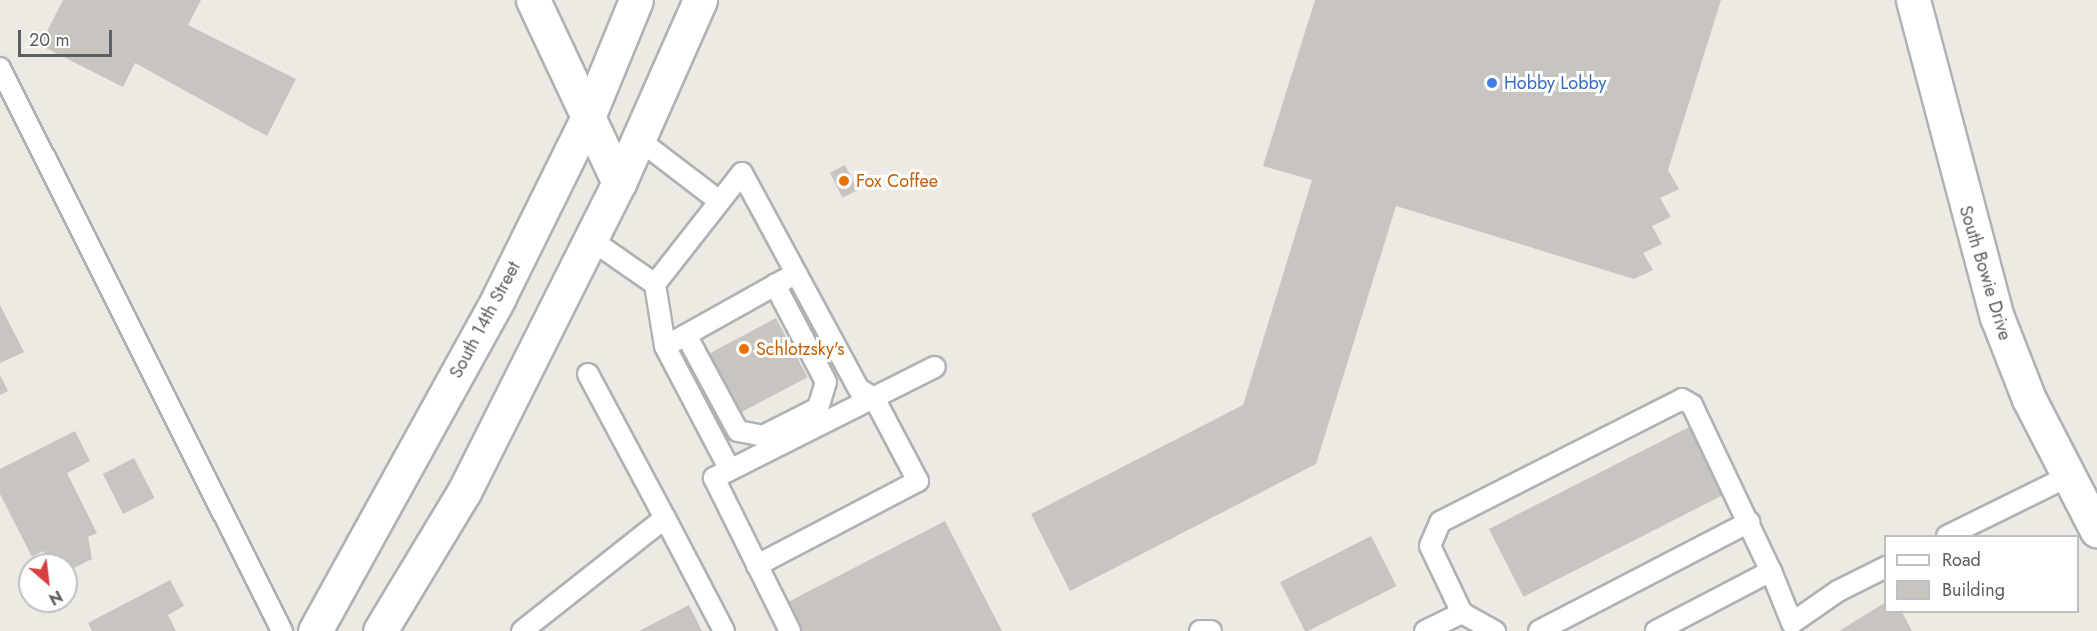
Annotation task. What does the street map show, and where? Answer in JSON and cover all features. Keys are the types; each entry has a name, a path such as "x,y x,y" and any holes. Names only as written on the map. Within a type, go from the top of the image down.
{"main road":[{"path":"533,0 619,183"},
{"name":"South 14th Street","path":"315,631 499,297 588,117 636,0"},
{"path":"380,631 464,492 619,183 700,0"},
{"name":"South Bowie Drive","path":"1913,0 1997,317 2029,399 2097,531"}],"lane":[{"path":"0,68 282,631"},
{"path":"638,139 719,201"},
{"path":"655,284 742,173 859,389 873,398 918,482 757,565"},
{"path":"590,239 655,284 665,346 730,470"},
{"path":"665,346 796,273"},
{"path":"686,335 738,431 763,436 818,408 827,393 826,382 775,285"},
{"path":"790,631 714,478 935,367"},
{"path":"588,374 724,631"},
{"path":"1496,631 1462,613 1430,546 1440,522 1670,402 1682,399 1692,405 1749,522 1771,571 1791,628 1838,591 1884,568"},
{"path":"1951,535 2069,476"},
{"path":"522,631 665,518"},
{"path":"1539,631 1749,522"},
{"path":"1656,631 1771,571"},
{"path":"1425,631 1462,613"},
{"path":"1200,631 1211,631"}],"building":[{"path":"63,0 201,0 188,25 296,79 267,136 135,63 123,87 40,45"},
{"name":"Hobby Lobby","path":"1315,0 1721,0 1668,170 1679,189 1660,198 1671,217 1652,226 1662,244 1643,253 1653,270 1634,279 1396,206 1316,464 1070,591 1031,514 1243,405 1312,180 1263,166"},
{"name":"Fox Coffee","path":"845,165 858,190 843,198 830,173"},
{"path":"0,305 24,352 0,363"},
{"path":"776,318 807,377 740,413 709,354"},
{"path":"0,375 8,391 0,395"},
{"path":"1693,425 1728,493 1523,597 1489,529"},
{"path":"75,431 90,461 67,473 97,533 88,537 92,559 78,566 78,553 44,553 43,551 30,553 0,494 0,469"},
{"path":"134,458 154,498 123,514 103,474"},
{"path":"945,521 1002,631 800,631 786,603"},
{"path":"1371,536 1396,586 1305,631 1280,582"},
{"path":"170,580 184,606 168,615 176,631 92,631 88,623"},
{"path":"1884,603 1884,613 1903,613 1912,631 1839,631"},
{"path":"689,605 702,631 639,631"}],"place":[{"name":"Hobby Lobby","path":"1492,83"},
{"name":"Fox Coffee","path":"844,181"},
{"name":"Schlotzsky's","path":"744,349"}]}
